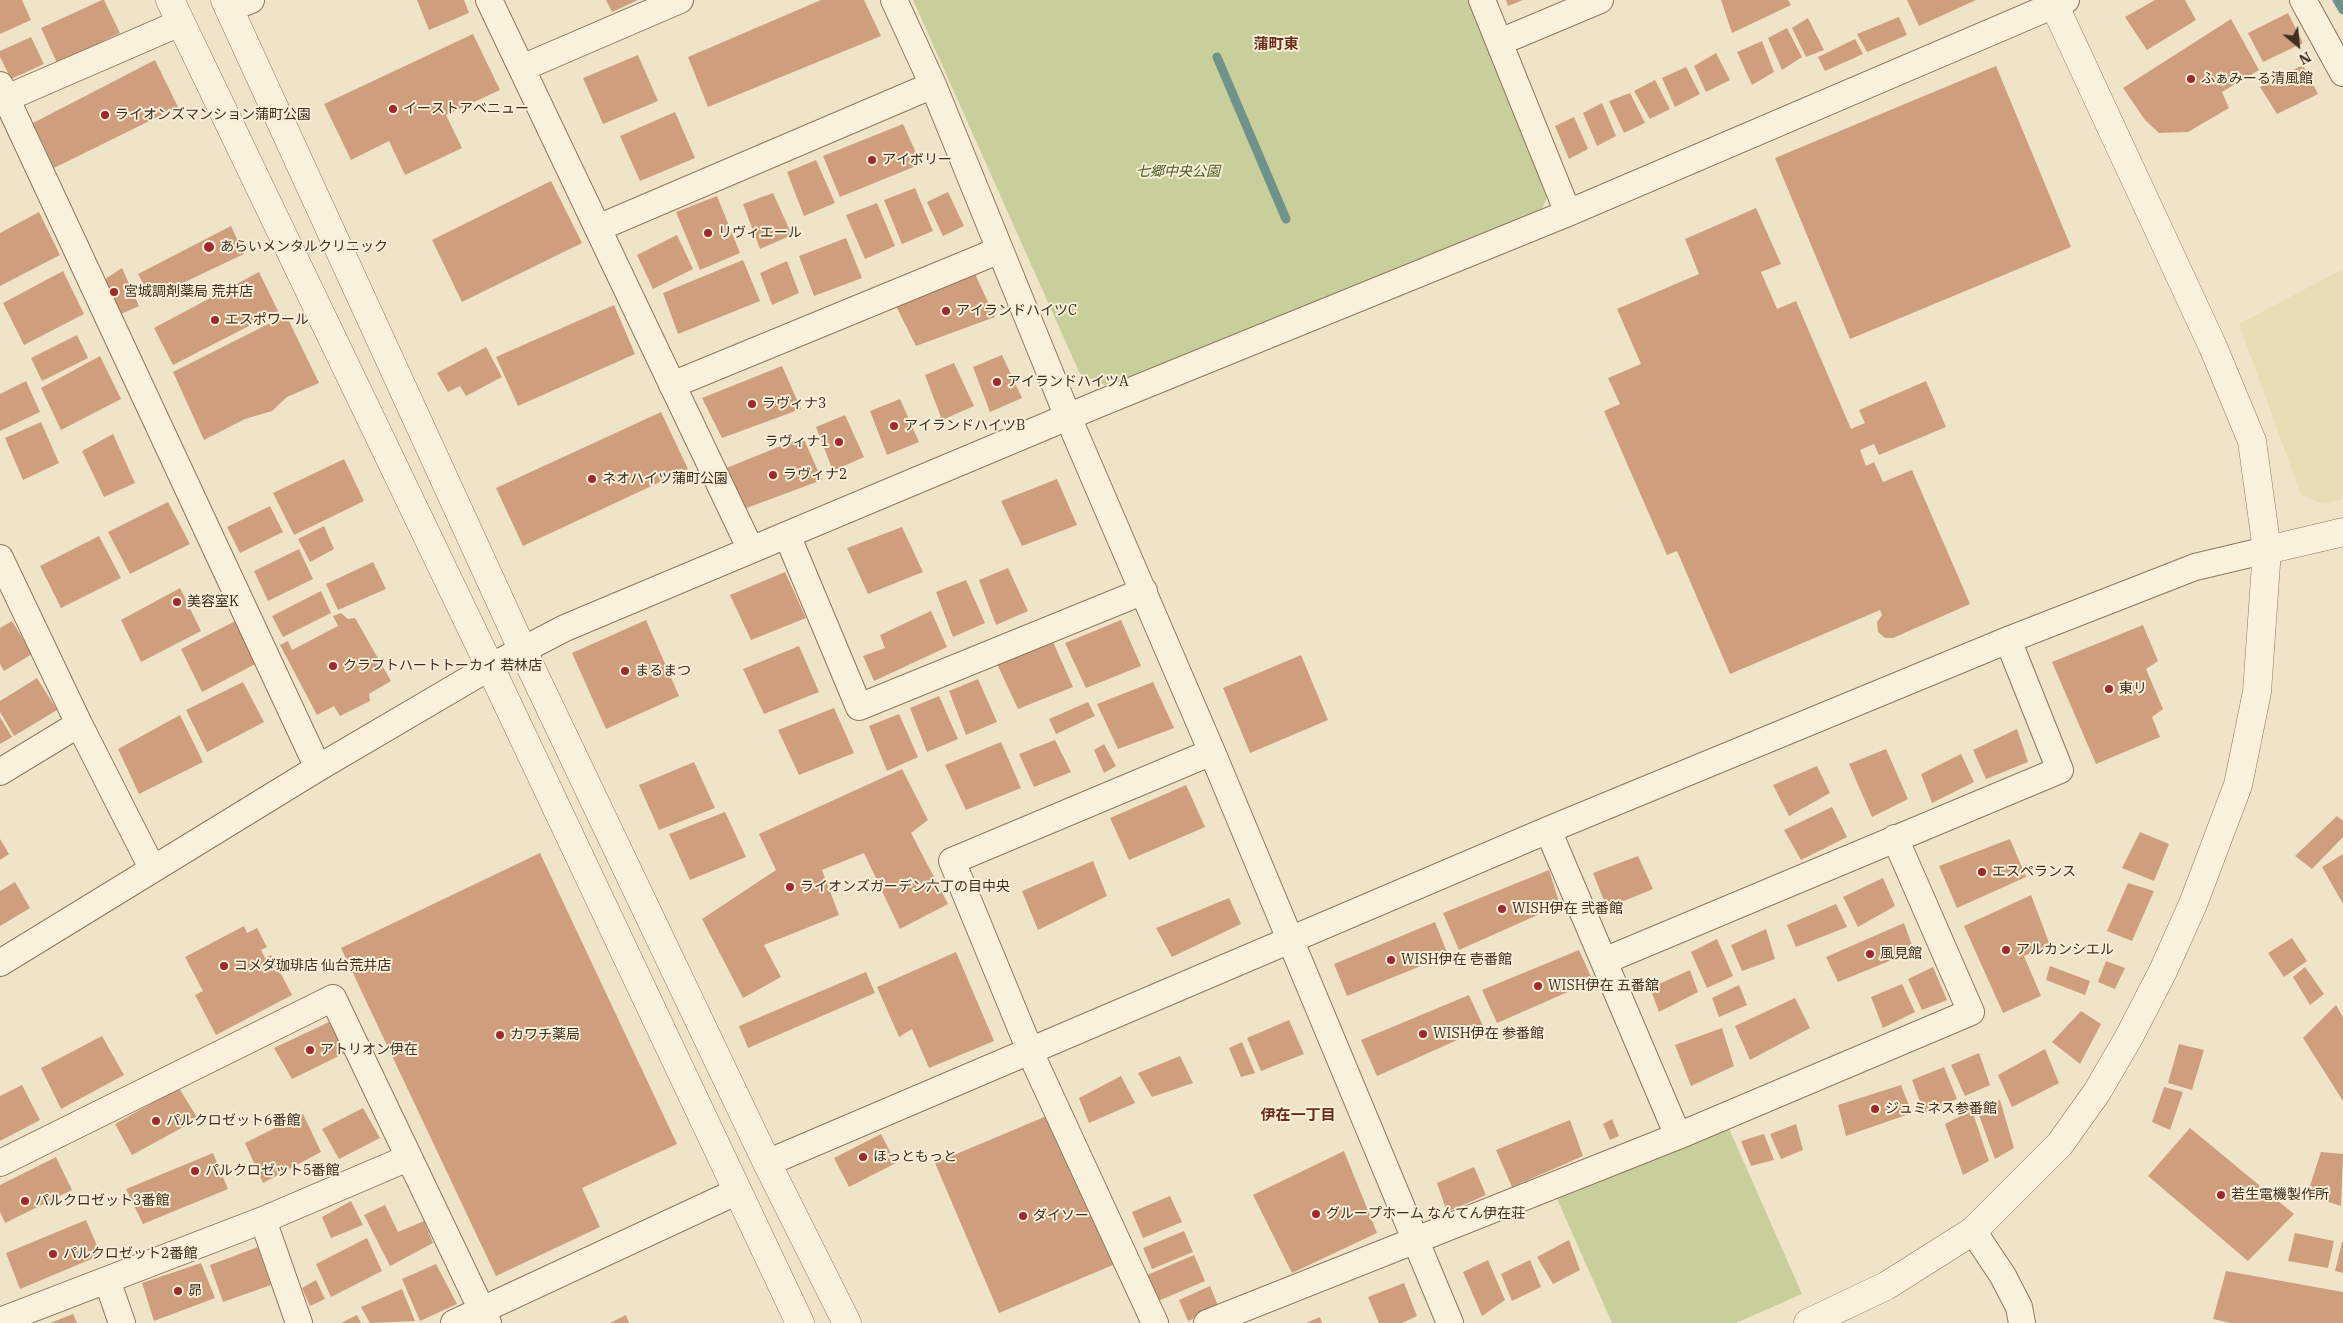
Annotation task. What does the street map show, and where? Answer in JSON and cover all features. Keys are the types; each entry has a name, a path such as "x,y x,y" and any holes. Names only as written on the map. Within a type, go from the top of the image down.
{"street":[{"path":"489,0 751,550"},
{"path":"522,68 680,0"},
{"path":"894,0 933,85 1068,417 1144,591 1291,939 1414,1242 1450,1323"},
{"path":"1482,0 1568,213"},
{"path":"1500,42 1600,0"},
{"path":"2303,0 2343,73"},
{"path":"0,963 152,868 318,768 490,667 565,628 1068,417 1568,213 2058,2 2252,440 2267,550 2257,692 2238,786 2193,904 2134,1029 2097,1092 2060,1144 1974,1231 1886,1286 1808,1323"},
{"path":"235,3 523,651 767,1163 846,1323"},
{"path":"318,768 2,94 175,11 490,667 800,1323"},
{"path":"598,228 933,85"},
{"path":"672,385 1000,250"},
{"path":"767,1163 1548,830 2008,640 2195,567 2343,532"},
{"path":"787,535 859,707 1144,591"},
{"path":"0,558 79,724 152,868"},
{"path":"1604,961 2060,770 2008,640"},
{"path":"0,772 79,724"},
{"path":"1155,1323 1030,1051 952,861 1212,752"},
{"path":"1548,830 1678,1136"},
{"path":"1207,1323 1678,1136 1970,1012 1895,838"},
{"path":"0,1163 334,998 408,1158 485,1316"},
{"path":"0,1321 263,1220 408,1158"},
{"path":"454,1323 485,1316 738,1191"},
{"path":"263,1220 299,1323"},
{"path":"1974,1231 2007,1283 2019,1307 2022,1323"},
{"path":"107,1280 122,1323"}],"shaded area":[{"path":"2343,269 2343,499 2324,504 2301,495 2239,324"}],"green space":[{"name":"七郷中央公園","path":"913,0 1472,0 1550,190 1542,209 1107,386 1080,374"},
{"path":"1724,1117 1802,1294 1736,1323 1612,1323 1554,1192"}],"building":[{"path":"0,0 22,0 31,20 0,34"},
{"path":"104,0 120,33 57,63 41,28"},
{"path":"417,0 464,0 469,13 429,30"},
{"path":"606,0 638,0 612,12"},
{"path":"821,0 864,0 881,36 708,107 688,57"},
{"path":"1506,0 1523,0 1508,6"},
{"path":"1721,0 1788,0 1791,5 1732,33"},
{"path":"1907,0 1976,0 1919,26"},
{"path":"2155,0 2185,0 2196,20 2147,50 2125,17"},
{"path":"2288,13 2303,43 2263,62 2248,33"},
{"path":"1899,17 1907,35 1867,52 1857,34"},
{"path":"1808,18 1824,50 1806,57 1792,28"},
{"name":"ふぁみーる清風館","path":"2231,19 2259,70 2222,92 2229,108 2188,132 2159,133 2145,120 2123,88"},
{"path":"1787,28 1802,57 1782,70 1768,38"},
{"name":"イーストアベニュー","path":"473,34 500,90 446,115 462,148 405,175 389,141 351,160 324,104"},
{"path":"31,37 44,64 11,79 0,57 0,51"},
{"path":"1855,39 1863,54 1825,71 1818,57"},
{"path":"1762,41 1774,72 1752,85 1737,52"},
{"path":"1716,53 1730,80 1706,92 1694,66"},
{"path":"638,55 658,101 603,124 583,78"},
{"name":"ライオンズマンション蒲町公園","path":"155,60 178,107 54,168 33,123"},
{"path":"2303,65 2318,94 2277,114 2260,87"},
{"path":"1996,66 2071,247 1850,339 1775,158"},
{"path":"1686,67 1700,94 1675,107 1662,78"},
{"path":"1655,80 1670,109 1650,119 1634,91"},
{"path":"1630,93 1645,123 1624,133 1609,101"},
{"path":"1602,103 1616,136 1597,146 1583,113"},
{"path":"675,112 695,158 640,181 620,136"},
{"path":"1574,117 1588,149 1569,159 1555,126"},
{"name":"アイボリー","path":"903,124 921,164 840,197 823,156"},
{"path":"816,160 835,203 804,216 787,172"},
{"path":"551,181 582,243 462,302 432,240"},
{"path":"915,188 933,231 902,244 884,200"},
{"path":"948,192 964,226 943,236 927,202"},
{"path":"773,193 792,235 760,249 743,204"},
{"name":"リヴィエール","path":"717,196 740,253 700,270 676,212"},
{"path":"877,203 895,246 865,259 846,215"},
{"path":"1756,208 1781,264 1761,272 1777,309 1796,301 1851,429 1865,423 1859,410 1926,381 1946,427 1879,455 1874,444 1860,450 1866,466 1874,462 1883,482 1912,470 1970,604 1893,638 1885,638 1878,632 1877,622 1882,615 1880,610 1730,674 1677,551 1667,555 1604,411 1620,404 1608,378 1641,364 1617,309 1699,274 1685,239"},
{"path":"39,212 60,255 0,286 0,233"},
{"path":"231,226 244,254 151,298 138,274"},
{"name":"リヴィエール","path":"677,235 693,269 653,289 637,255"},
{"path":"846,238 862,278 814,296 799,256"},
{"path":"743,260 760,301 678,334 663,293"},
{"path":"787,261 799,293 772,305 760,273"},
{"path":"122,268 139,306 119,315 102,281"},
{"path":"63,271 84,314 24,345 3,303"},
{"name":"エスポワール","path":"259,272 278,311 173,365 154,328"},
{"name":"アイランドハイツC","path":"975,274 995,317 916,346 896,306"},
{"path":"614,305 635,354 518,406 496,357"},
{"path":"286,315 319,383 287,397 272,411 245,419 204,440 173,372"},
{"path":"77,335 88,358 42,381 31,358"},
{"path":"486,347 502,377 466,396 460,386 448,392 437,373"},
{"name":"アイランドハイツA","path":"1002,355 1022,398 990,412 973,367"},
{"path":"100,356 121,399 61,430 41,388"},
{"path":"954,363 974,406 942,420 925,375"},
{"name":"ラヴィナ3","path":"782,366 801,409 722,438 702,398"},
{"path":"26,381 40,412 0,431 0,394"},
{"name":"アイランドハイツB","path":"900,399 919,442 887,455 870,411"},
{"name":"ネオハイツ蒲町公園","path":"661,412 688,469 523,546 496,488"},
{"name":"ラヴィナ1","path":"845,415 864,457 833,471 816,427"},
{"path":"41,422 59,463 23,480 5,438"},
{"path":"113,434 135,483 104,497 82,451"},
{"name":"ラヴィナ2","path":"803,437 822,480 744,509 724,469"},
{"path":"344,459 364,501 294,535 273,493"},
{"path":"1057,479 1077,525 1022,546 1001,501"},
{"path":"168,502 190,544 130,574 108,532"},
{"path":"270,506 283,532 240,553 227,527"},
{"path":"324,526 334,549 310,562 298,539"},
{"path":"902,527 923,572 868,594 847,548"},
{"path":"99,536 121,578 61,608 40,566"},
{"path":"299,549 313,579 268,601 254,571"},
{"path":"373,562 386,589 338,610 326,584"},
{"path":"1008,568 1028,611 996,625 979,580"},
{"path":"785,572 806,618 751,640 730,595"},
{"path":"966,580 985,623 953,637 936,592"},
{"path":"180,588 201,631 141,662 121,620"},
{"path":"321,591 331,613 283,637 272,616"},
{"path":"931,611 947,647 874,681 863,656 885,648 880,635"},
{"path":"341,613 348,619 355,618 391,681 369,694 370,701 340,716 334,706 317,715 280,645 288,641 292,650 338,626 333,616"},
{"path":"241,618 261,661 202,692 181,649"},
{"path":"646,620 679,696 606,729 572,653"},
{"path":"1121,620 1141,666 1086,688 1065,643"},
{"path":"12,621 32,654 4,671 0,664 0,628"},
{"name":"東リ","path":"2143,625 2158,661 2146,669 2163,709 2152,717 2160,737 2096,764 2052,662"},
{"path":"1053,642 1073,687 1018,709 997,664"},
{"path":"799,646 819,692 764,714 743,669"},
{"path":"1301,655 1328,720 1250,753 1223,688"},
{"path":"37,678 57,710 14,736 0,712 0,701"},
{"path":"978,679 997,722 966,735 949,691"},
{"path":"243,682 264,722 207,752 186,710"},
{"path":"1153,682 1174,728 1118,749 1097,704"},
{"path":"939,696 958,739 927,752 910,708"},
{"path":"1088,702 1095,716 1056,734 1049,719"},
{"path":"834,708 854,753 799,775 778,730"},
{"path":"899,714 918,757 887,771 869,726"},
{"path":"180,715 203,762 139,794 118,749"},
{"path":"0,717 12,737 0,744"},
{"path":"2017,729 2028,762 1986,779 1973,750"},
{"path":"1055,740 1071,772 1034,787 1019,754"},
{"path":"1001,742 1021,788 966,810 945,765"},
{"path":"1104,744 1116,766 1104,773 1094,750"},
{"path":"1886,749 1908,799 1872,817 1849,764"},
{"path":"1961,754 1974,782 1932,803 1921,774"},
{"path":"694,762 715,808 659,830 639,785"},
{"path":"1817,766 1830,793 1789,816 1773,785"},
{"name":"ライオンズガーデン六丁の目中央","path":"902,769 928,820 911,833 948,904 900,929 864,853 822,870 839,915 764,945 781,977 743,998 702,919 776,870 759,834"},
{"path":"1186,785 1205,827 1129,860 1110,818"},
{"path":"1832,807 1847,837 1801,860 1784,830"},
{"path":"725,812 746,857 690,880 669,834"},
{"path":"2337,816 2343,821 2343,837 2312,869 2295,856"},
{"path":"2140,832 2169,844 2154,881 2122,868"},
{"path":"0,839 9,854 0,860"},
{"name":"エスペランス","path":"2010,839 2026,877 1957,908 1939,866"},
{"path":"540,853 677,1144 582,1188 600,1227 496,1276 341,948"},
{"path":"2343,854 2343,904 2322,867"},
{"path":"1638,856 1653,889 1607,908 1593,873"},
{"path":"1093,861 1107,896 1038,930 1022,891"},
{"name":"WISH伊在 弐番館","path":"1549,870 1560,905 1459,950 1443,913"},
{"path":"1883,878 1895,906 1858,927 1843,897"},
{"path":"15,882 30,908 0,926 0,891"},
{"path":"2128,883 2154,891 2132,941 2107,931"},
{"name":"アルカンシエル","path":"2031,895 2050,945 2024,956 2041,996 2003,1013 1964,926"},
{"path":"1229,898 1241,924 1172,957 1156,928"},
{"path":"1836,904 1847,927 1796,947 1787,925"},
{"name":"WISH伊在 壱番館","path":"1435,922 1448,955 1347,996 1334,964"},
{"name":"風見館","path":"1904,923 1914,951 1838,982 1826,957"},
{"path":"244,926 247,933 257,928 267,947 261,950 265,958 271,955 292,995 216,1035 195,995 203,991 185,957"},
{"path":"1766,929 1775,959 1742,971 1731,945"},
{"path":"2292,938 2307,961 2284,977 2268,953"},
{"path":"1717,939 1733,976 1707,988 1691,952"},
{"name":"WISH伊在 五番舘","path":"1579,950 1593,981 1497,1023 1482,990"},
{"path":"956,952 994,1041 929,1068 912,1029 899,1037 877,987"},
{"path":"2106,961 2125,968 2115,989 2098,982"},
{"path":"2050,966 2090,981 2085,995 2046,980"},
{"path":"1933,967 1947,1000 1922,1010 1908,979"},
{"path":"2305,967 2324,994 2310,1005 2293,977"},
{"path":"1690,970 1698,992 1659,1012 1650,988"},
{"path":"866,972 875,993 748,1048 739,1026"},
{"path":"1902,984 1915,1012 1883,1028 1871,997"},
{"path":"1739,985 1747,1005 1719,1017 1712,998"},
{"name":"WISH伊在 参番館","path":"1469,995 1484,1028 1377,1076 1361,1040"},
{"path":"1795,998 1810,1028 1750,1060 1735,1026"},
{"path":"2336,1005 2343,1017 2343,1101 2303,1038"},
{"path":"2081,1011 2101,1024 2080,1064 2052,1042"},
{"path":"1289,1020 1304,1054 1261,1071 1247,1038"},
{"name":"アトリオン伊在","path":"329,1022 345,1053 292,1079 274,1048"},
{"path":"1722,1028 1734,1066 1691,1086 1675,1045"},
{"path":"102,1036 124,1075 61,1109 41,1068"},
{"path":"1242,1042 1255,1073 1241,1077 1229,1048"},
{"path":"2179,1044 2204,1050 2192,1090 2168,1083"},
{"path":"2045,1049 2059,1083 2012,1107 1998,1075"},
{"path":"1979,1053 1990,1085 1965,1096 1951,1065"},
{"path":"1180,1056 1193,1083 1152,1097 1138,1073"},
{"path":"1944,1067 1957,1099 1924,1113 1912,1080"},
{"path":"1121,1076 1135,1103 1089,1123 1079,1098"},
{"path":"22,1085 40,1120 0,1141 0,1096"},
{"name":"ジュミネス参番館","path":"1901,1085 1912,1113 1846,1136 1838,1105"},
{"path":"2164,1087 2183,1092 2170,1130 2152,1122"},
{"name":"パルクロゼット6番館","path":"179,1088 198,1119 132,1155 115,1124"},
{"path":"2000,1100 2014,1148 1995,1159 1977,1110"},
{"path":"363,1108 380,1138 339,1159 322,1129"},
{"path":"1972,1110 1989,1161 1963,1175 1945,1124"},
{"path":"303,1114 321,1152 263,1183 245,1143"},
{"path":"1049,1115 1113,1265 999,1313 935,1163"},
{"path":"1612,1119 1619,1136 1610,1140 1603,1124"},
{"path":"1570,1120 1583,1156 1512,1187 1496,1150"},
{"path":"1796,1124 1803,1150 1781,1159 1770,1134"},
{"name":"若生電機製作所","path":"2190,1128 2294,1214 2248,1261 2148,1176"},
{"path":"881,1134 896,1163 849,1187 834,1158"},
{"path":"1764,1134 1774,1160 1751,1166 1741,1141"},
{"name":"グループホーム なんてん伊在荘","path":"1344,1151 1377,1233 1292,1273 1253,1195"},
{"path":"2321,1152 2343,1154 2341,1206 2307,1195"},
{"name":"パルクロゼット5番館","path":"213,1153 228,1189 143,1224 126,1189"},
{"name":"パルクロゼット3番館","path":"56,1157 72,1190 5,1223 0,1212 0,1185"},
{"path":"1474,1167 1486,1195 1447,1212 1437,1183"},
{"path":"1170,1196 1182,1222 1143,1238 1132,1212"},
{"path":"351,1201 363,1225 331,1238 322,1217"},
{"path":"385,1205 398,1232 424,1221 433,1243 390,1266 364,1215"},
{"name":"パルクロゼット2番館","path":"86,1220 101,1255 20,1289 6,1253"},
{"path":"1184,1231 1193,1252 1152,1269 1143,1248"},
{"path":"2295,1233 2334,1241 2328,1268 2288,1261"},
{"path":"367,1238 382,1271 331,1297 316,1264"},
{"path":"1569,1240 1580,1270 1553,1284 1537,1257"},
{"path":"2343,1242 2343,1273 2335,1271"},
{"path":"258,1247 271,1285 223,1302 210,1265"},
{"path":"1194,1255 1205,1281 1158,1301 1147,1275"},
{"path":"1488,1260 1505,1300 1482,1316 1463,1272"},
{"path":"1530,1260 1541,1287 1512,1301 1501,1274"},
{"name":"昴","path":"201,1263 215,1298 154,1321 142,1283"},
{"path":"436,1264 457,1304 420,1321 402,1279"},
{"path":"2226,1271 2343,1292 2343,1323 2231,1323 2213,1319"},
{"path":"316,1280 325,1299 310,1306 302,1288"},
{"path":"1404,1283 1417,1316 1402,1323 1379,1323 1368,1297"},
{"path":"1210,1286 1219,1308 1188,1321 1179,1300"},
{"path":"402,1289 415,1321 370,1323 361,1307"},
{"path":"73,1314 77,1323 50,1323"},
{"path":"357,1315 361,1323 341,1323"},
{"path":"626,1315 629,1323 610,1323"},
{"path":"1320,1317 1322,1323 1306,1323"}],"waterway":[{"path":"2337,0 2343,10"},
{"path":"1217,57 1286,219"}],"place":[{"name":"ふぁみーる清風館","path":"2191,79"},
{"name":"イーストアベニュー","path":"393,109"},
{"name":"ライオンズマンション蒲町公園","path":"105,115"},
{"name":"アイボリー","path":"872,160"},
{"name":"リヴィエール","path":"708,233"},
{"name":"あらいメンタルクリニック","path":"209,247"},
{"name":"宮城調剤薬局 荒井店","path":"114,292"},
{"name":"アイランドハイツC","path":"946,311"},
{"name":"エスポワール","path":"215,320"},
{"name":"アイランドハイツA","path":"997,382"},
{"name":"ラヴィナ3","path":"752,404"},
{"name":"アイランドハイツB","path":"894,426"},
{"name":"ラヴィナ1","path":"839,442"},
{"name":"ラヴィナ2","path":"773,475"},
{"name":"ネオハイツ蒲町公園","path":"592,479"},
{"name":"美容室K","path":"177,602"},
{"name":"クラフトハートトーカイ 若林店","path":"333,666"},
{"name":"まるまつ","path":"625,671"},
{"name":"東リ","path":"2109,689"},
{"name":"エスペランス","path":"1982,872"},
{"name":"ライオンズガーデン六丁の目中央","path":"790,887"},
{"name":"WISH伊在 弐番館","path":"1502,909"},
{"name":"アルカンシエル","path":"2006,950"},
{"name":"風見館","path":"1870,954"},
{"name":"WISH伊在 壱番館","path":"1391,960"},
{"name":"コメダ珈琲店 仙台荒井店","path":"224,966"},
{"name":"WISH伊在 五番舘","path":"1538,986"},
{"name":"WISH伊在 参番館","path":"1423,1034"},
{"name":"カワチ薬局","path":"500,1035"},
{"name":"アトリオン伊在","path":"310,1050"},
{"name":"ジュミネス参番館","path":"1875,1109"},
{"name":"パルクロゼット6番館","path":"156,1121"},
{"name":"ほっともっと","path":"863,1157"},
{"name":"パルクロゼット5番館","path":"195,1171"},
{"name":"若生電機製作所","path":"2221,1195"},
{"name":"パルクロゼット3番館","path":"25,1201"},
{"name":"グループホーム なんてん伊在荘","path":"1316,1214"},
{"name":"ダイソー","path":"1023,1216"},
{"name":"パルクロゼット2番館","path":"53,1254"},
{"name":"昴","path":"178,1291"}],"district":[{"name":"蒲町東","path":"1276,45"},
{"name":"伊在一丁目","path":"1298,1116"}]}
